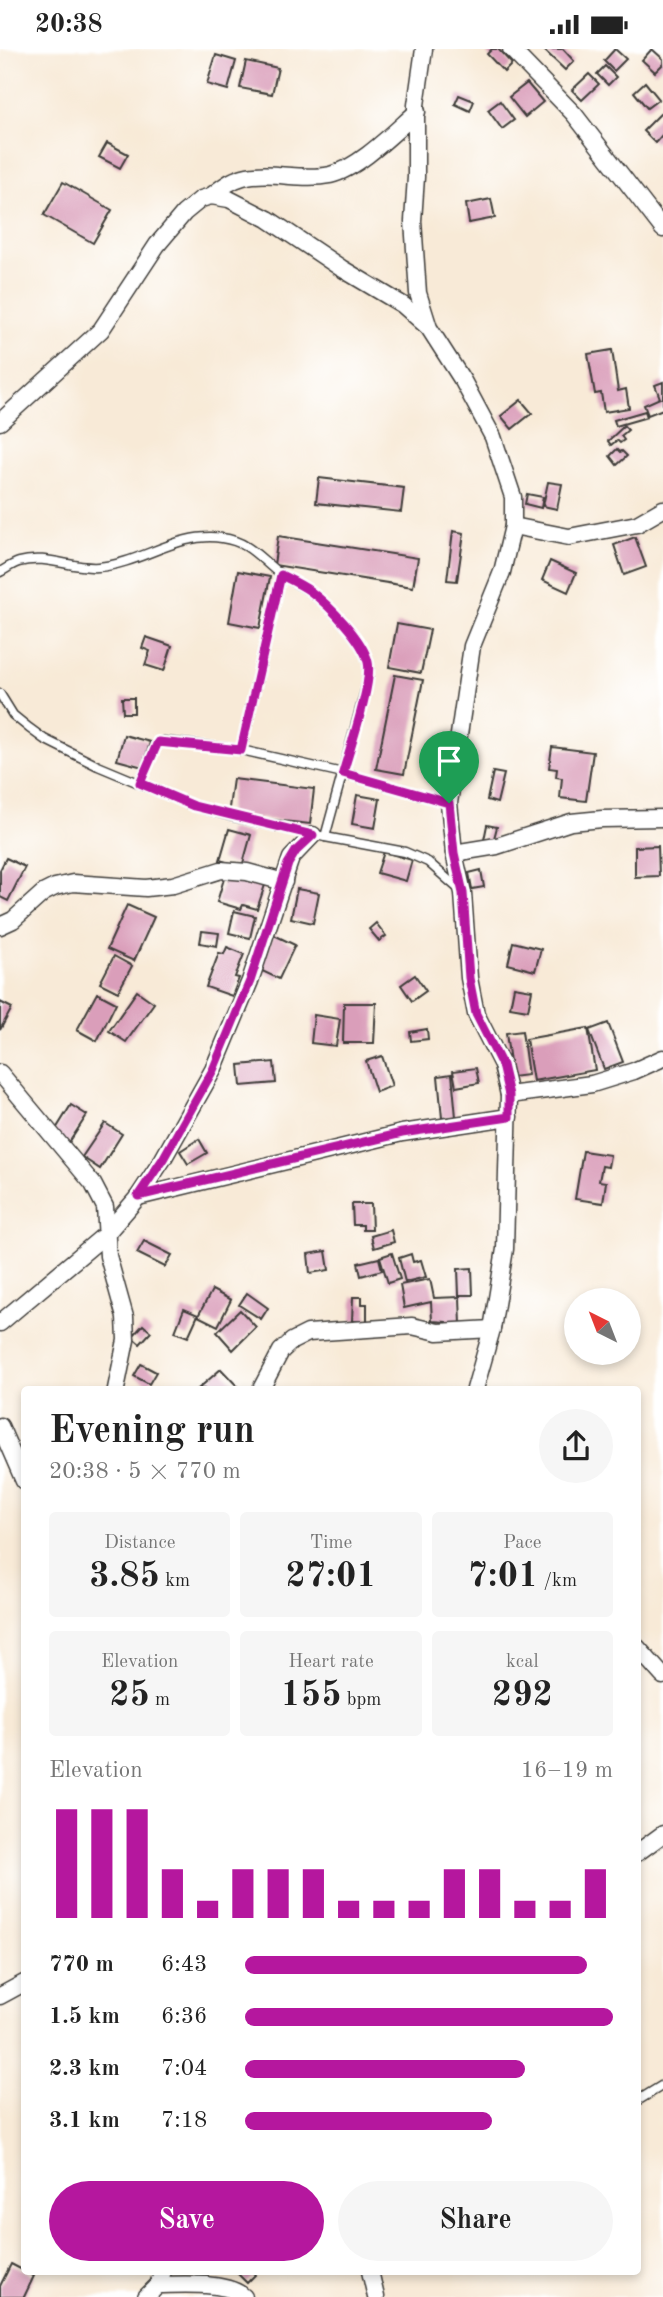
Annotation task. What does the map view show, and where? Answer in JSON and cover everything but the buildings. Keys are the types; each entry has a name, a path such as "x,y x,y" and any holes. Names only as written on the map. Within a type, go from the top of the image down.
{"street":[{"path":"424,49 417,112 413,221 418,293 429,328"},
{"path":"510,49 574,114 663,229"},
{"path":"0,422 101,330 157,245 184,213 201,199 211,196 228,183 255,174 314,177 331,175 346,169 417,112"},
{"path":"211,196 229,199 268,219 341,268 404,305 429,328 463,381 493,437 513,497 513,526 502,572 472,646 449,803 454,853 463,893 469,978 476,1014 502,1065 509,1095 505,1249 492,1329 476,1386"},
{"path":"513,526 569,537 637,524 663,509"},
{"path":"454,853 497,846 571,822 663,818"},
{"path":"0,1323 106,1234 138,1196 163,1159 213,1070 250,981 291,858 319,836"},
{"path":"0,926 13,920 43,893 73,883 146,888 173,885 221,870 247,872 284,882"},
{"path":"509,1095 592,1084 634,1071 663,1058"},
{"path":"0,1073 93,1184 104,1207 108,1256 125,1317 127,1340 117,1386"},
{"path":"138,1196 402,1133 509,1117"},
{"path":"263,1386 281,1351 292,1341 308,1333 412,1326 438,1332 492,1329"},
{"path":"0,1426 21,1474"},
{"path":"641,1651 663,1676"},
{"path":"641,1850 663,1834"},
{"path":"0,1996 21,1985"},
{"path":"371,2275 376,2297"},
{"path":"146,2297 161,2278 226,2287 244,2297"}],"lane":[{"path":"0,572 22,561 42,559 97,567 125,561 176,543 210,536 243,543 281,575 310,591 334,613 360,644 369,664 367,684 343,773 319,836"},
{"path":"241,750 281,575"},
{"path":"0,694 13,715 44,739 140,783 194,806 319,836 405,852 429,862 463,893"},
{"path":"140,783 158,742 241,750 343,773 449,803"},
{"path":"641,2099 663,2085"}],"route":[{"path":"281,575 310,591 334,613 360,644 369,664 367,684 343,773 449,803 454,853 463,893 469,978 476,1014 502,1065 509,1095 509,1117 402,1133 138,1196 163,1159 213,1070 250,981 288,864 296,851 313,835 194,806 140,783 158,742 241,750 281,575"}]}
